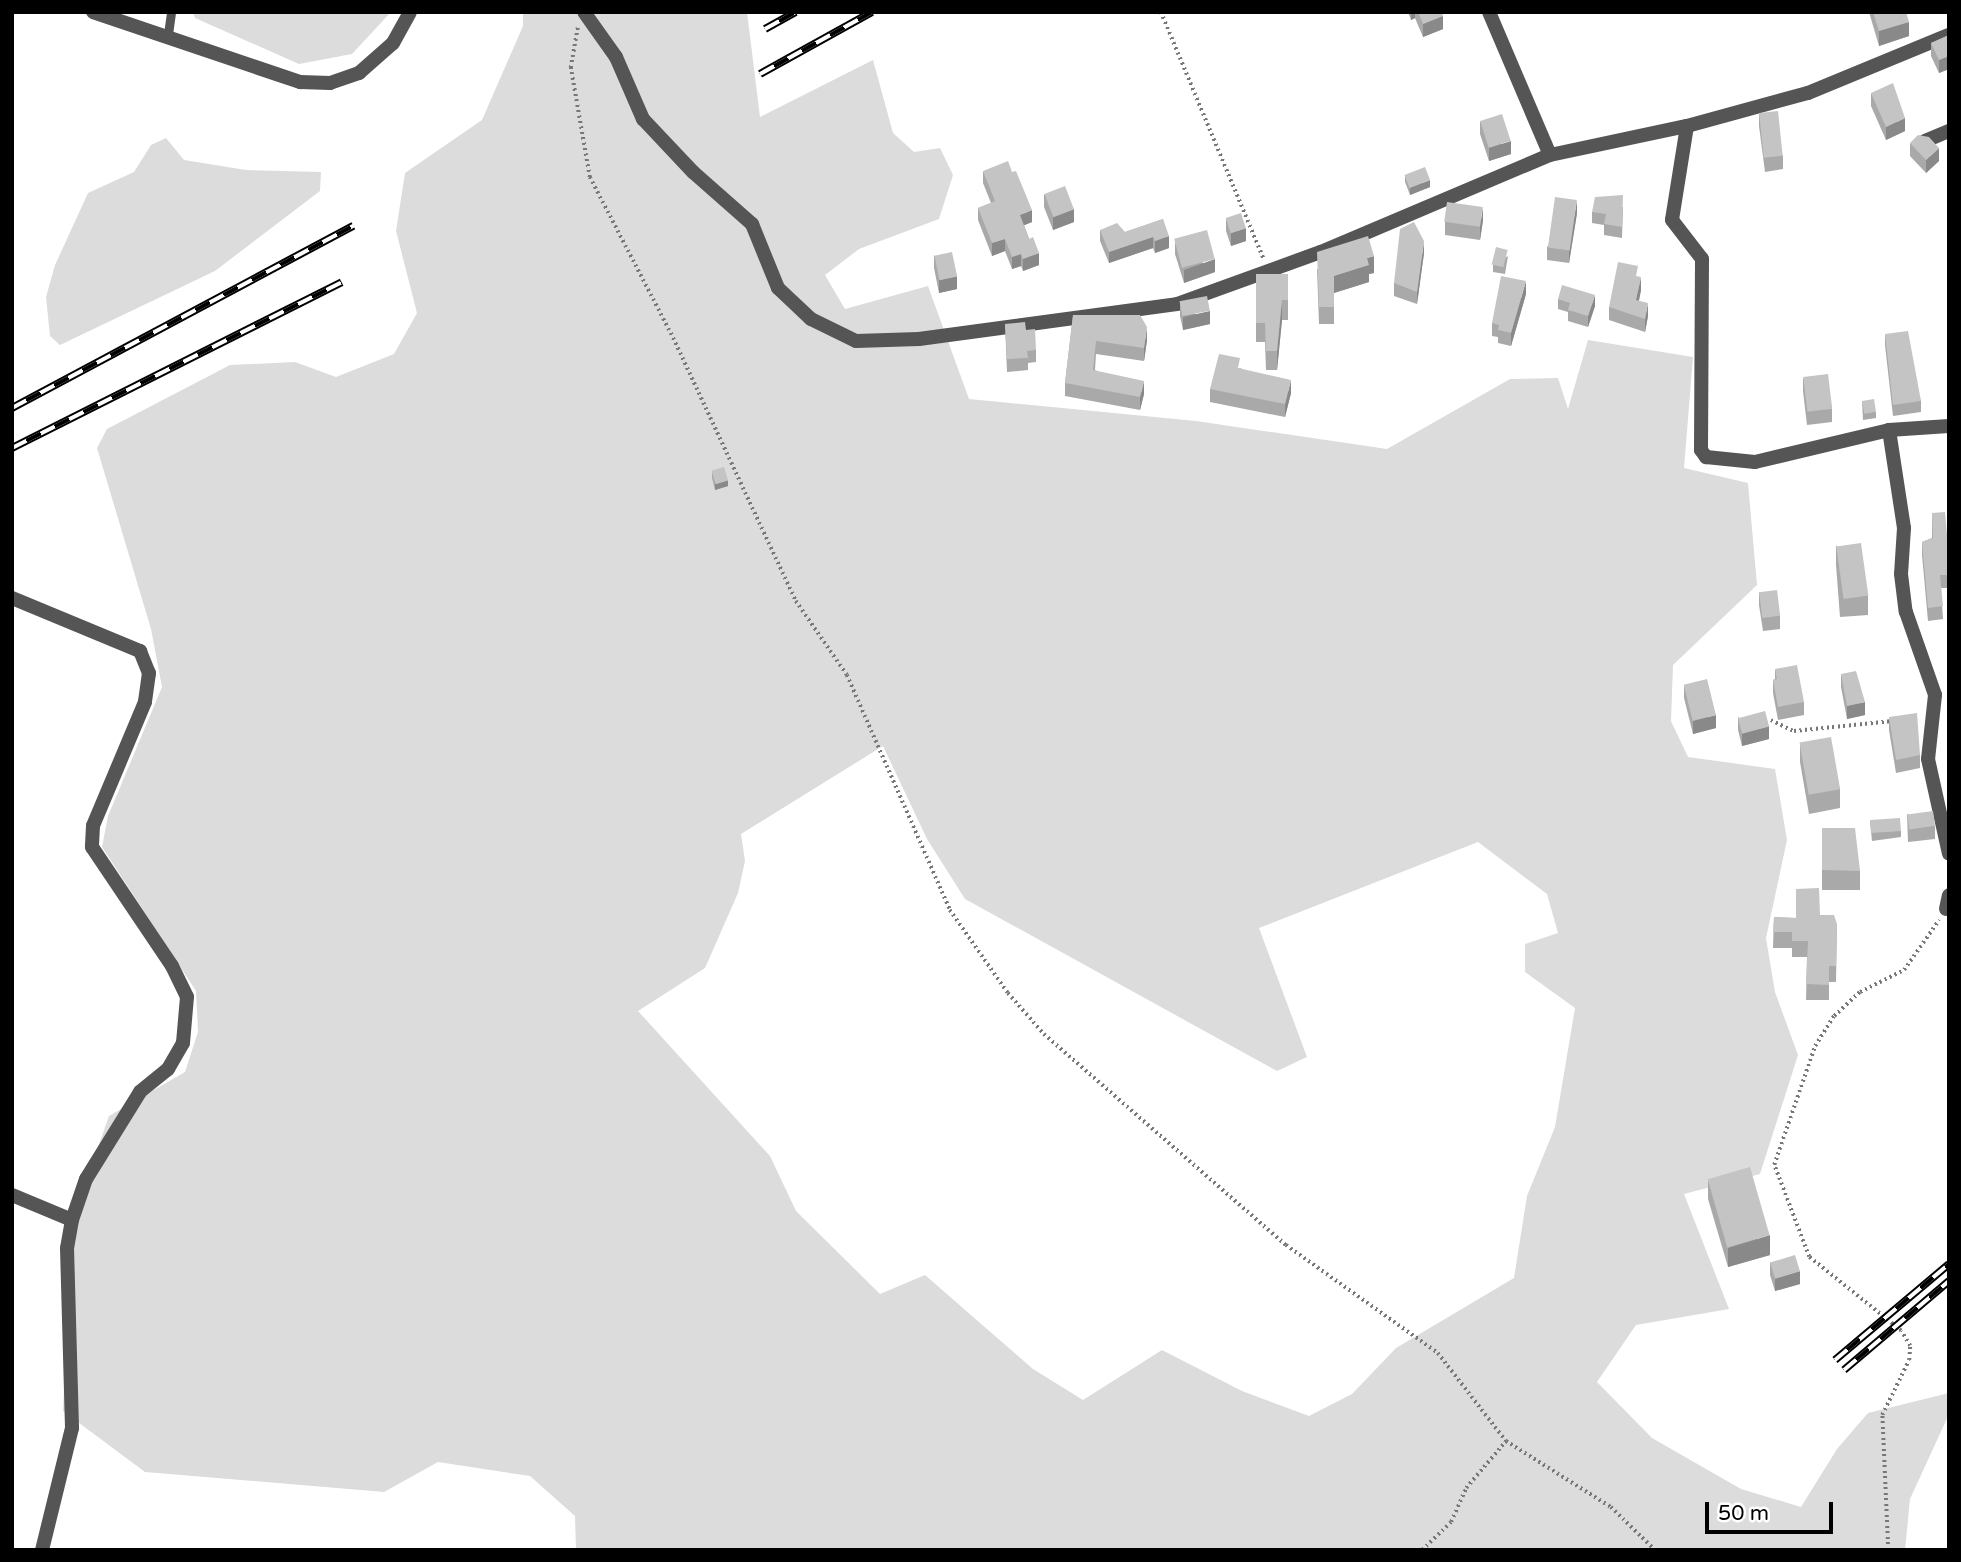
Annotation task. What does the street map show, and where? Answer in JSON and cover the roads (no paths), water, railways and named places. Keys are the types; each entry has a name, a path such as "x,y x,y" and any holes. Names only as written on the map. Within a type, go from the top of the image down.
{"street":[{"path":"93,12 168,34 300,82 330,83 359,72 393,43 410,12"},
{"path":"1489,12 1550,155"},
{"path":"582,19 616,57 643,119 693,172 752,224 778,288 811,319 856,341 919,339 1177,304 1393,223 1550,155 1687,127 1808,93 1949,35"},
{"path":"1687,127 1672,220 1702,259 1701,450 1706,457 1755,462 1889,430 1949,426"},
{"path":"1925,141 1949,131"},
{"path":"1889,430 1904,528 1901,574 1906,612 1935,695 1928,759 1946,825 1949,854"},
{"path":"12,598 140,651 149,673 145,702 93,826 92,847 172,966 187,997 183,1043 168,1069 140,1092 86,1179 72,1220 67,1248 72,1428 42,1550"},
{"path":"12,1195 72,1220"}],"lane":[{"path":"168,34 171,12"}],"railway":[{"path":"765,29 796,12"},
{"path":"760,74 872,12"},
{"path":"12,408 353,226"},
{"path":"12,448 342,282"},
{"path":"1835,1360 1949,1264"},
{"path":"1844,1370 1949,1281"}]}
